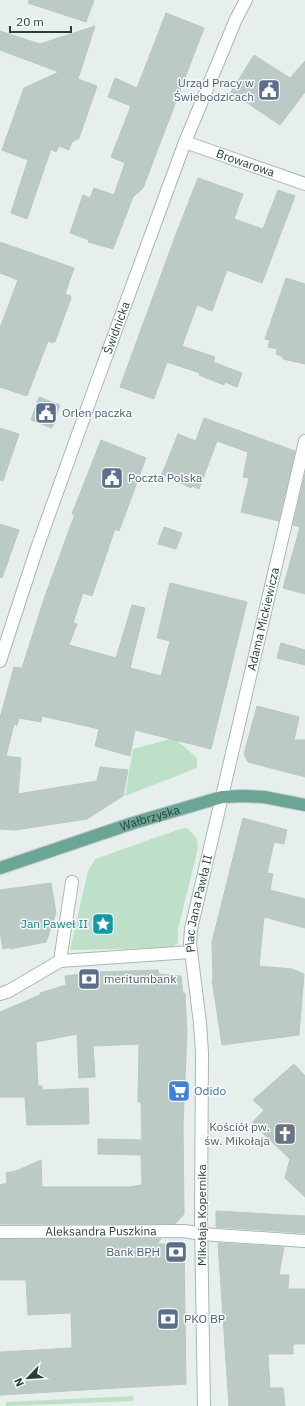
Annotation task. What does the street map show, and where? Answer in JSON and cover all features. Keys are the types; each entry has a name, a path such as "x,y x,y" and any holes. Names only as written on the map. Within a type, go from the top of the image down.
{"main road":[{"name":"Wałbrzyska","path":"0,868 133,823 222,797 257,797 305,805"}],"street":[{"name":"Świdnicka","path":"0,661 39,541 185,142 236,19 246,0"},
{"name":"Browarowa","path":"185,142 305,184"},
{"name":"Adama Mickiewicza","path":"222,797 305,441"},
{"name":"Plac Jana Pawła II","path":"0,994 9,991 60,962 191,952 191,929 222,797"},
{"path":"60,962 72,882"},
{"name":"Mikołaja Kopernika","path":"191,952 200,1023 202,1053 204,1406"},
{"name":"Aleksandra Puszkina","path":"0,1232 184,1231 202,1234 305,1241"}],"green space":[{"path":"174,738 197,758 197,768 125,796 133,749"},
{"path":"187,828 197,839 198,848 178,929 178,943 172,947 162,948 70,950 88,871 95,859 180,829"},
{"path":"133,1396 134,1401 6,1406 6,1402"}],"building":[{"path":"29,0 94,0 86,22 28,3"},
{"path":"166,13 204,28 143,188 133,197 113,249 88,242 89,240 70,233 83,195 90,198 94,188 114,195 125,163 111,157 131,106 108,97 115,78 137,88"},
{"path":"95,26 78,79 97,86 79,138 72,142 69,150 59,146 56,152 51,149 27,219 11,213 28,160 2,150 24,88 59,72 0,50 0,31 40,44"},
{"name":"Urząd Pracy w Świebodzicach","path":"254,55 290,78 305,61 305,92 280,125 231,92"},
{"path":"198,178 243,194 234,219 263,229 278,190 295,196 262,283 227,270 212,311 197,305 182,346 215,357 213,362 242,373 237,387 225,382 224,385 199,375 200,373 167,362 154,399 120,387"},
{"path":"0,242 74,268 65,294 71,296 71,298 55,342 54,341 53,343 48,341 27,396 0,387 0,328 18,280 0,273"},
{"path":"286,278 305,284 305,364 283,359 283,357 276,354 277,349 268,347 270,340 265,339"},
{"name":"Orlen paczka","path":"39,397 60,405 52,428 31,420"},
{"path":"204,418 295,451 279,521 241,512 249,478 243,477 248,452 217,441 199,489 192,486 191,488 162,474 178,434 196,441"},
{"path":"0,428 19,434 3,481 0,480"},
{"path":"101,440 146,458 119,531 115,529 92,596 83,593 73,623 77,624 69,645 116,658 132,605 145,608 130,668 161,676 170,641 157,638 170,583 247,602 211,749 135,730 130,756 95,746 99,729 42,716 41,722 19,718 17,725 14,724 6,756 21,758 18,794 97,781 100,767 128,770 123,796 87,819 15,830 0,829 0,718 14,667 22,668 44,599 75,514 72,514"},
{"path":"305,474 305,528 293,525"},
{"path":"0,524 19,530 2,578 0,577"},
{"path":"164,527 182,533 176,549 158,544"},
{"path":"300,527 305,528 305,594 283,588"},
{"path":"281,643 305,650 305,665 277,658"},
{"path":"257,706 299,717 294,740 305,740 305,777 248,762 244,754"},
{"path":"243,818 287,830 284,844 274,842 267,873 273,874 270,890 305,899 305,928 264,917 259,966 292,969 304,974 299,1035 222,1045 212,980 212,942"},
{"path":"51,883 56,913 46,942 3,949 0,932 0,890"},
{"path":"158,970 159,974 181,976 183,994 185,993 187,1032 183,1126 184,1214 175,1224 0,1224 0,1185 7,1183 6,1173 16,1171 41,1160 42,1187 129,1187 142,1185 141,1155 98,1154 98,1139 142,1140 141,1102 138,1102 139,1044 93,1046 95,1077 79,1078 77,1034 36,1042 38,1086 42,1086 42,1090 88,1088 89,1124 27,1125 25,1097 0,1097 0,1012 40,995 40,993 66,985 65,976 99,972"},
{"name":"Kościół pw. św. Mikołaja","path":"294,1064 305,1076 305,1197 285,1178 290,1159 252,1123 264,1110 253,1100"},
{"path":"216,1211 305,1216 305,1233 216,1227"},
{"path":"0,1239 161,1239 157,1244 184,1244 186,1384 0,1395 0,1352 72,1348 71,1313 28,1315 26,1280 0,1280"},
{"path":"218,1243 284,1247 279,1275 289,1275 288,1289 305,1289 305,1344 293,1344 293,1354 268,1354 270,1388 283,1388 285,1406 229,1406"}],"place":[{"name":"Urząd Pracy w Świebodzicach","path":"269,90"},
{"name":"Orlen paczka","path":"46,413"},
{"name":"Poczta Polska","path":"112,478"},
{"name":"Jan Paweł II","path":"103,924"},
{"name":"meritumbank","path":"89,979"},
{"name":"Odido","path":"179,1091"},
{"name":"Kościół pw. św. Mikołaja","path":"285,1134"},
{"name":"Bank BPH","path":"176,1252"},
{"name":"PKO BP","path":"168,1319"}]}
